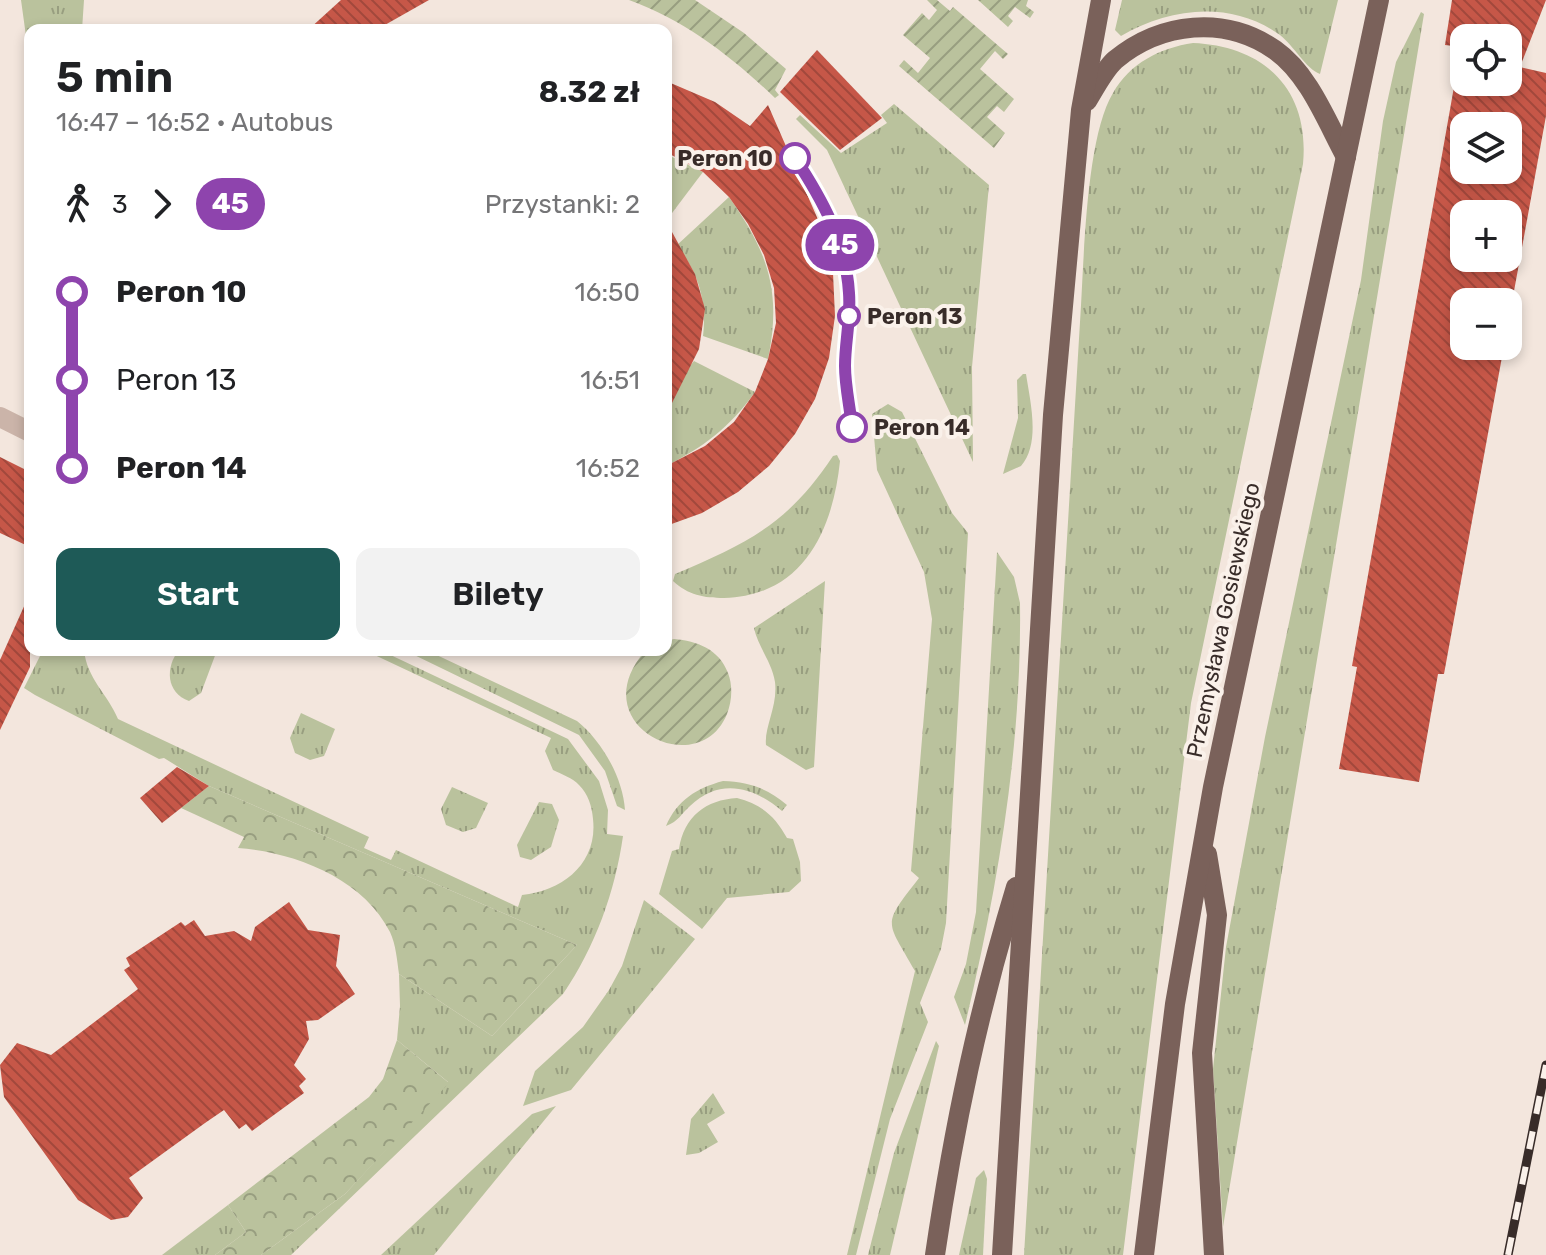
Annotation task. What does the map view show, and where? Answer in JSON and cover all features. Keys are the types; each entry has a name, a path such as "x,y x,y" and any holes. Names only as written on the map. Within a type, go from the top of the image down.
{"main road":[{"path":"1002,1255 1053,415 1081,110 1101,0"},
{"name":"Przemysława Gosiewskiego","path":"1144,1255 1175,1004 1204,838 1243,639 1379,0"},
{"path":"1081,110 1113,62 1133,49 1157,35 1184,27 1214,26 1243,33 1276,51 1298,74 1346,157"},
{"path":"1204,838 1217,915 1202,1053 1214,1255"},
{"path":"935,1255 962,1092 985,990 1026,857"}],"street":[{"path":"0,417 24,429"}],"green space":[{"path":"21,0 84,0 82,24 24,24"},
{"path":"629,0 695,0 744,33 786,69 775,90 779,95 775,98 742,68 689,29"},
{"path":"927,0 937,0 950,11 953,7 1008,54 1003,59 995,51 980,69 1014,99 1004,112 997,106 987,117 1005,133 994,148 899,66 904,60 918,73 930,58 903,35 922,13 929,20 937,10"},
{"path":"978,0 1028,0 1026,6 1034,12 1030,18 1015,7 1008,16 1013,21 1008,27"},
{"path":"1122,0 1338,0 1320,74 1280,35 1242,16 1222,12 1180,14 1140,26 1121,36 1115,30"},
{"path":"1421,12 1424,14 1223,1227 1213,1069 1226,947 1265,737 1361,280 1383,121 1396,62"},
{"path":"1193,43 1242,53 1278,77 1299,114 1303,164 1191,703 1123,1255 1024,1255 1091,171 1104,114 1120,82 1137,65 1158,53"},
{"path":"894,104 989,185 972,367 973,462 827,150 796,119 800,115 841,153 887,123 881,115"},
{"path":"672,157 703,172 672,213"},
{"path":"729,197 754,236 768,274 773,313 768,359 703,336 704,312 700,288 676,246"},
{"path":"694,361 755,392 736,416 715,435 672,463 672,388"},
{"path":"1026,374 1031,409 1031,446 1021,466 1003,474 1018,418 1017,380"},
{"path":"888,404 902,412 952,513 968,533 946,923 941,949 920,1003 928,1022 890,1119 856,1255 847,1255 915,971 892,923 898,906 919,878 911,871 932,619 924,572 877,470 872,414"},
{"path":"837,455 840,461 830,511 821,534 794,572 775,585 752,594 724,598 697,595 673,581 675,574 724,552 764,529 800,499 833,456"},
{"path":"997,552 1014,577 1020,603 1017,710 1006,816 988,921 965,1025 954,997 966,964 976,912"},
{"path":"825,581 814,767 806,770 766,745 775,699 775,682 754,628"},
{"path":"672,640 699,644 713,652 724,665 731,683 727,714 713,734 694,744 672,744 652,737 636,722 627,703 629,679 642,656 672,656"},
{"path":"40,656 85,656 93,678 118,719 369,837 364,848 391,860 396,850 518,907 522,895 551,888 564,881 584,861 593,835 592,809 587,796 570,778 553,770 545,751 551,738 377,656 393,656 568,739 599,781 608,810 607,834 623,836 615,878 602,918 585,957 563,994 291,1255 261,1255 345,1194 448,1082 397,1040 399,974 492,1036 577,945 209,786 164,758 159,759 24,688"},
{"path":"215,656 201,693 189,701 172,686 170,671 174,657"},
{"path":"416,656 439,656 577,721 595,739 610,761 620,785 625,810 617,806 605,771 579,735"},
{"path":"301,713 335,729 324,756 310,760 295,753 290,738"},
{"path":"723,781 757,787 787,805 782,811 748,791 713,791 666,826 676,809 689,796"},
{"path":"209,786 577,945 492,1036 399,974 390,932 378,913 345,883 304,862 238,848 244,837 181,808"},
{"path":"452,787 488,803 476,828 463,832 446,825 441,809"},
{"path":"737,798 766,812 778,823 787,838 793,839 800,862 801,881 789,892 727,898 702,929 659,894 672,851 679,849 691,819 706,806"},
{"path":"539,802 552,804 559,820 551,847 531,860 520,857 517,845"},
{"path":"644,900 695,939 571,1090 523,1106 535,1071 583,1027 609,990 622,966"},
{"path":"397,1040 449,1083 345,1194 261,1255 215,1255 246,1232 228,1205 369,1097 383,1079"},
{"path":"936,1041 939,1046 890,1255 868,1255 894,1153"},
{"path":"713,1093 725,1113 707,1124 718,1142 699,1153 686,1155 691,1119"},
{"path":"556,1106 434,1255 381,1255 532,1114"},
{"path":"984,1170 987,1179 983,1255 959,1255 976,1178"},
{"path":"228,1205 246,1232 215,1255 162,1255"}],"building":[{"path":"341,0 429,0 387,24 315,24"},
{"path":"1452,0 1546,0 1522,62 1522,24 1450,24 1450,46 1445,45"},
{"path":"817,50 882,118 840,150 780,92"},
{"path":"1522,67 1546,73 1546,116 1522,247 1522,200 1450,200 1450,272 1518,272 1515,288 1450,288 1450,360 1501,360 1444,674 1438,674 1419,782 1339,769 1357,667 1352,666 1452,96 1522,96"},
{"path":"672,84 715,102 750,126 768,105 823,231 833,273 835,316 829,358 815,399 795,434 769,466 738,492 702,513 672,524 672,463 705,446 734,422 755,392 768,359 776,323 774,288 764,255 729,197 703,172 672,155"},
{"path":"672,232 695,274 705,309 699,349 672,403"},
{"path":"0,457 24,469 24,544 0,533"},
{"path":"24,606 24,656 30,656 30,667 0,730 0,660"},
{"path":"177,767 209,786 162,823 140,798"},
{"path":"289,902 308,930 340,935 336,966 355,994 318,1020 306,1021 309,1039 294,1065 306,1079 299,1086 304,1093 252,1131 246,1124 239,1129 224,1110 205,1123 129,1178 143,1198 128,1217 111,1220 78,1200 4,1097 0,1065 17,1043 51,1055 138,989 124,970 130,966 126,958 181,922 185,926 194,920 205,936 234,931 251,941 255,927"}],"railway":[{"path":"1508,1255 1546,1065"}],"bus line":[{"name":"45","path":"795,158 820,198 839,241 849,292 849,342 845,364 852,427"}],"place":[{"name":"Peron 10","path":"795,158"},
{"name":"Peron 13","path":"849,316"},
{"name":"Peron 14","path":"852,427"}]}
